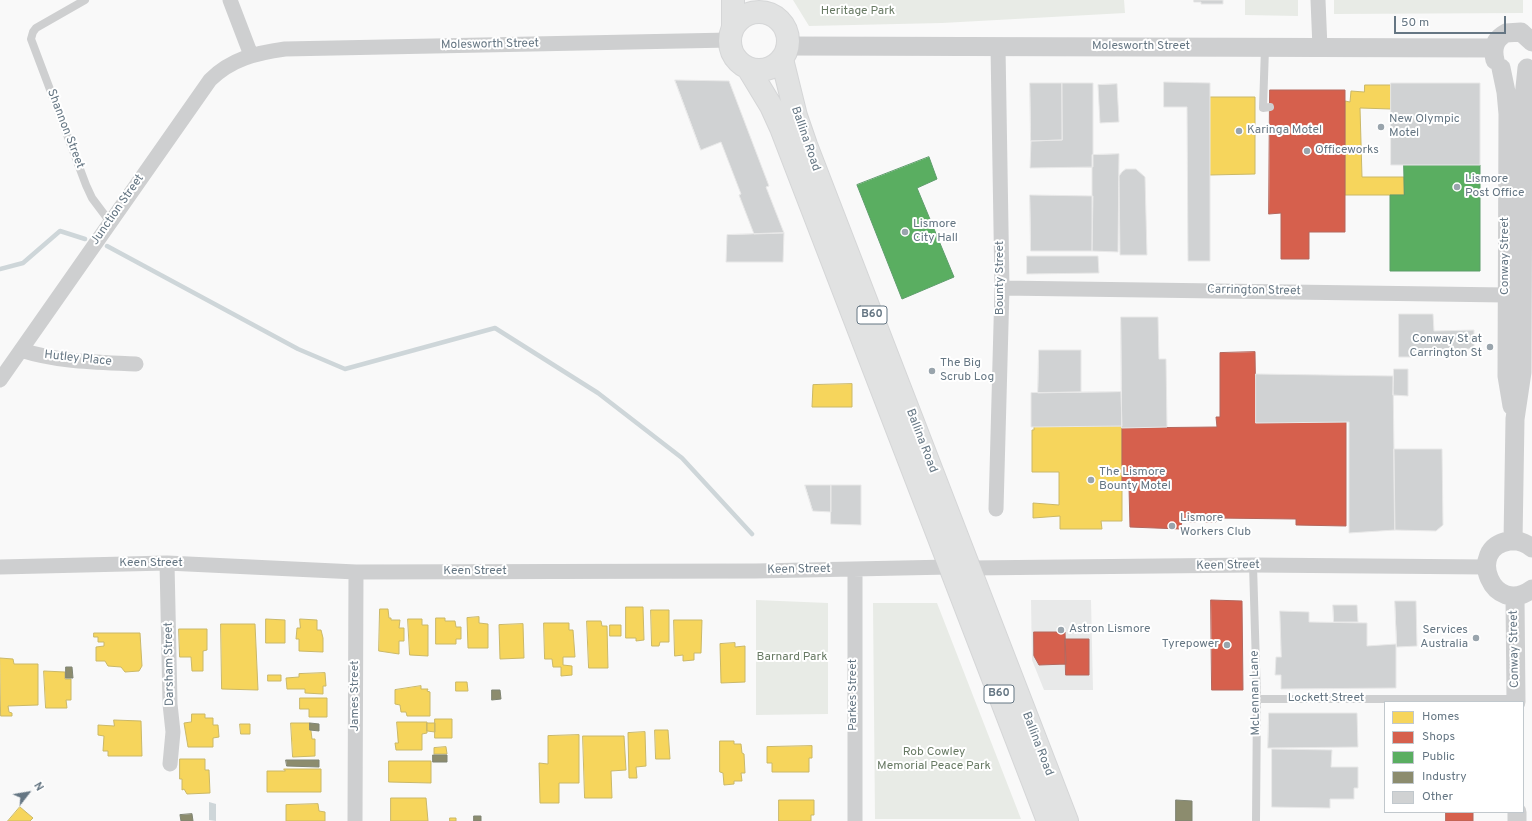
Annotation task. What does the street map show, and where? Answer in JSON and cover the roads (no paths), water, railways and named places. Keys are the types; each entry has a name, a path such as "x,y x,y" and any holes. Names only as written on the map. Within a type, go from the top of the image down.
{"main road":[{"name":"B60","path":"732,0 731,34 734,57 748,68"},
{"name":"B60","path":"731,34 745,15 761,12 764,7 777,18 784,27 788,38 785,52"},
{"path":"748,68 755,70 770,68 785,52"},
{"name":"Ballina Road","path":"785,52 796,116 960,568 1048,821"},
{"name":"Ballina Road","path":"748,68 771,106 781,128 960,568 1067,821"}],"street":[{"path":"230,0 251,55"},
{"path":"1318,0 1320,48"},
{"path":"1494,48 1498,39 1506,33 1516,31 1530,37"},
{"name":"Molesworth Street","path":"251,55 284,50 731,34"},
{"name":"Molesworth Street","path":"785,52 998,47 1494,48"},
{"name":"Bounty Street","path":"996,510 1002,288 998,47"},
{"name":"Conway Street","path":"1494,48 1495,59 1501,68 1506,92 1520,294 1522,372 1515,419 1513,540"},
{"name":"Junction Street","path":"0,380 210,80 226,66 251,55"},
{"path":"1501,68 1514,72 1530,65"},
{"name":"Conway Street","path":"1515,419 1507,376 1520,294 1528,152 1523,107 1530,65"},
{"name":"Carrington Street","path":"1002,288 1520,294"},
{"name":"Hutley Place","path":"21,350 40,356 62,360 136,364"},
{"path":"1524,592 1506,595 1498,591 1491,584 1486,567 1492,552 1498,546 1513,540 1521,542 1532,548"},
{"name":"Keen Street","path":"0,567 167,563 356,572 1253,565 1486,567"},
{"name":"Darsham Street","path":"167,563 172,732 170,764"},
{"name":"Parkes Street","path":"855,569 855,821"},
{"name":"James Street","path":"355,821 356,572"},
{"name":"Conway Street","path":"1516,700 1524,592"}],"lane":[{"name":"Shannon Street","path":"85,0 42,24 33,32 33,45 86,185 92,198 110,222"},
{"path":"1265,48 1263,108 1270,107"},
{"name":"McLennan Lane","path":"1253,565 1257,700 1256,821"},
{"name":"Lockett Street","path":"1257,700 1516,700"}],"waterway":[{"path":"0,269 23,263 60,231 85,239"},
{"path":"107,246 298,349 345,369 495,328 598,393 682,458 752,534"}],"place":[{"name":"New Olympic Motel","path":"1381,127"},
{"name":"Karinga Motel","path":"1239,131"},
{"name":"Officeworks","path":"1307,151"},
{"name":"Lismore Post Office","path":"1457,187"},
{"name":"Lismore City Hall","path":"905,232"},
{"name":"Conway St at Carrington St","path":"1490,347"},
{"name":"The Big Scrub Log","path":"932,371"},
{"name":"The Lismore Bounty Motel","path":"1091,480"},
{"name":"Lismore Workers Club","path":"1172,526"},
{"name":"Astron Lismore","path":"1061,630"},
{"name":"Services Australia","path":"1476,638"},
{"name":"Tyrepower","path":"1227,645"}],"park label":[{"name":"Heritage Park","path":"858,12"},
{"name":"Barnard Park","path":"792,658"},
{"name":"Rob Cowley Memorial Peace Park","path":"934,760"}]}
